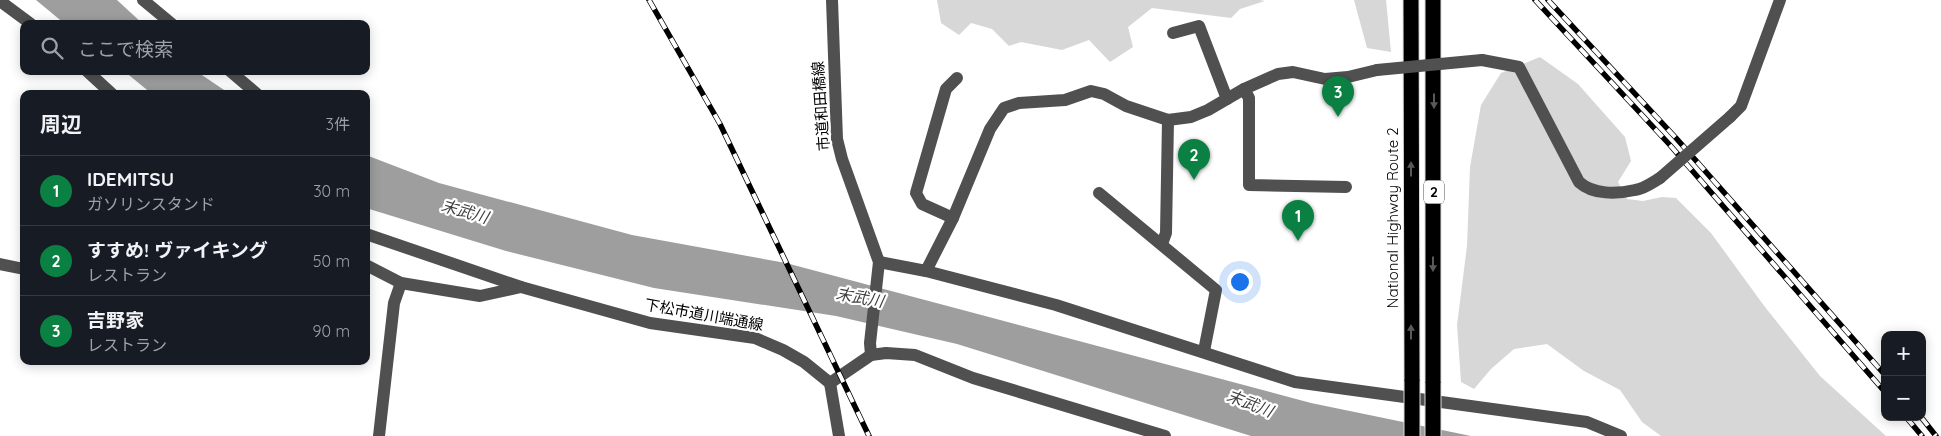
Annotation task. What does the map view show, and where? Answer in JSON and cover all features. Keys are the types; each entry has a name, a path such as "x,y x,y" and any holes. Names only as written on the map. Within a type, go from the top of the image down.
{"highway":[{"name":"National Highway Route 2","path":"1411,0 1412,436"},
{"name":"2","path":"1433,436 1434,0"}],"street":[{"path":"143,0 167,20"},
{"name":"市道和田橋線","path":"832,0 837,139 842,160 879,262"},
{"path":"926,271 953,218 990,129 1004,108 1020,103 1065,100 1091,91 1104,94 1126,106 1168,120 1191,117 1208,110 1244,89 1278,74 1293,72 1325,79 1348,77 1377,70 1482,60 1519,67 1579,182 1584,187 1594,192 1637,190 1660,178 1741,106 1780,0"},
{"path":"0,1 26,20"},
{"path":"1173,33 1199,26 1227,99"},
{"path":"91,75 108,90"},
{"path":"235,75 252,90"},
{"path":"953,218 922,204 916,193 946,90 957,78"},
{"path":"1244,89 1249,98 1249,185 1346,187"},
{"path":"1162,244 1166,233 1168,120"},
{"path":"1098,193 1216,290 1204,351"},
{"name":"下松市道川端通線","path":"370,235 521,286 650,323 755,338 797,358 830,384"},
{"path":"839,436 830,384 871,349 879,262 926,271 1056,305 1204,351 1295,382 1587,422 1621,436"},
{"path":"0,264 20,268"},
{"path":"370,267 401,283 480,296 521,286"},
{"path":"379,436 394,303 401,283"},
{"path":"871,349 915,355 973,378 1165,436"}],"shaded area":[{"path":"937,0 1265,1 1240,9 1231,18 1152,8 1128,27 1133,47 1110,62 1089,40 1062,50 1021,42 1009,46 992,29 971,23 959,35 941,23"},
{"path":"1354,0 1386,0 1391,52 1367,48"},
{"path":"1540,57 1578,84 1625,137 1631,161 1618,182 1627,199 1643,201 1662,197 1676,198 1711,233 1765,307 1820,376 1886,436 1661,436 1642,422 1620,390 1584,371 1547,344 1514,349 1491,369 1474,389 1461,382 1457,325 1467,246 1470,167 1481,105 1501,73"}],"water":[{"path":"36,0 117,0 139,20 60,20"},
{"path":"129,75 202,75 224,90 147,90"},
{"name":"末武川","path":"370,157 439,183 632,235 786,263 1311,403 1471,436 1251,436 957,344 836,316 654,288 506,251 370,209"}],"railway":[{"path":"649,0 720,124 869,436"},
{"path":"1535,0 1669,144 1881,387"},
{"path":"1548,0 1676,138 1881,370"},
{"path":"1909,421 1922,436"},
{"path":"1924,421 1936,436"}],"place":[{"name":"吉野家","path":"1338,117"},
{"name":"すすめ! ヴァイキング","path":"1194,180"},
{"name":"IDEMITSU","path":"1298,241"}]}
